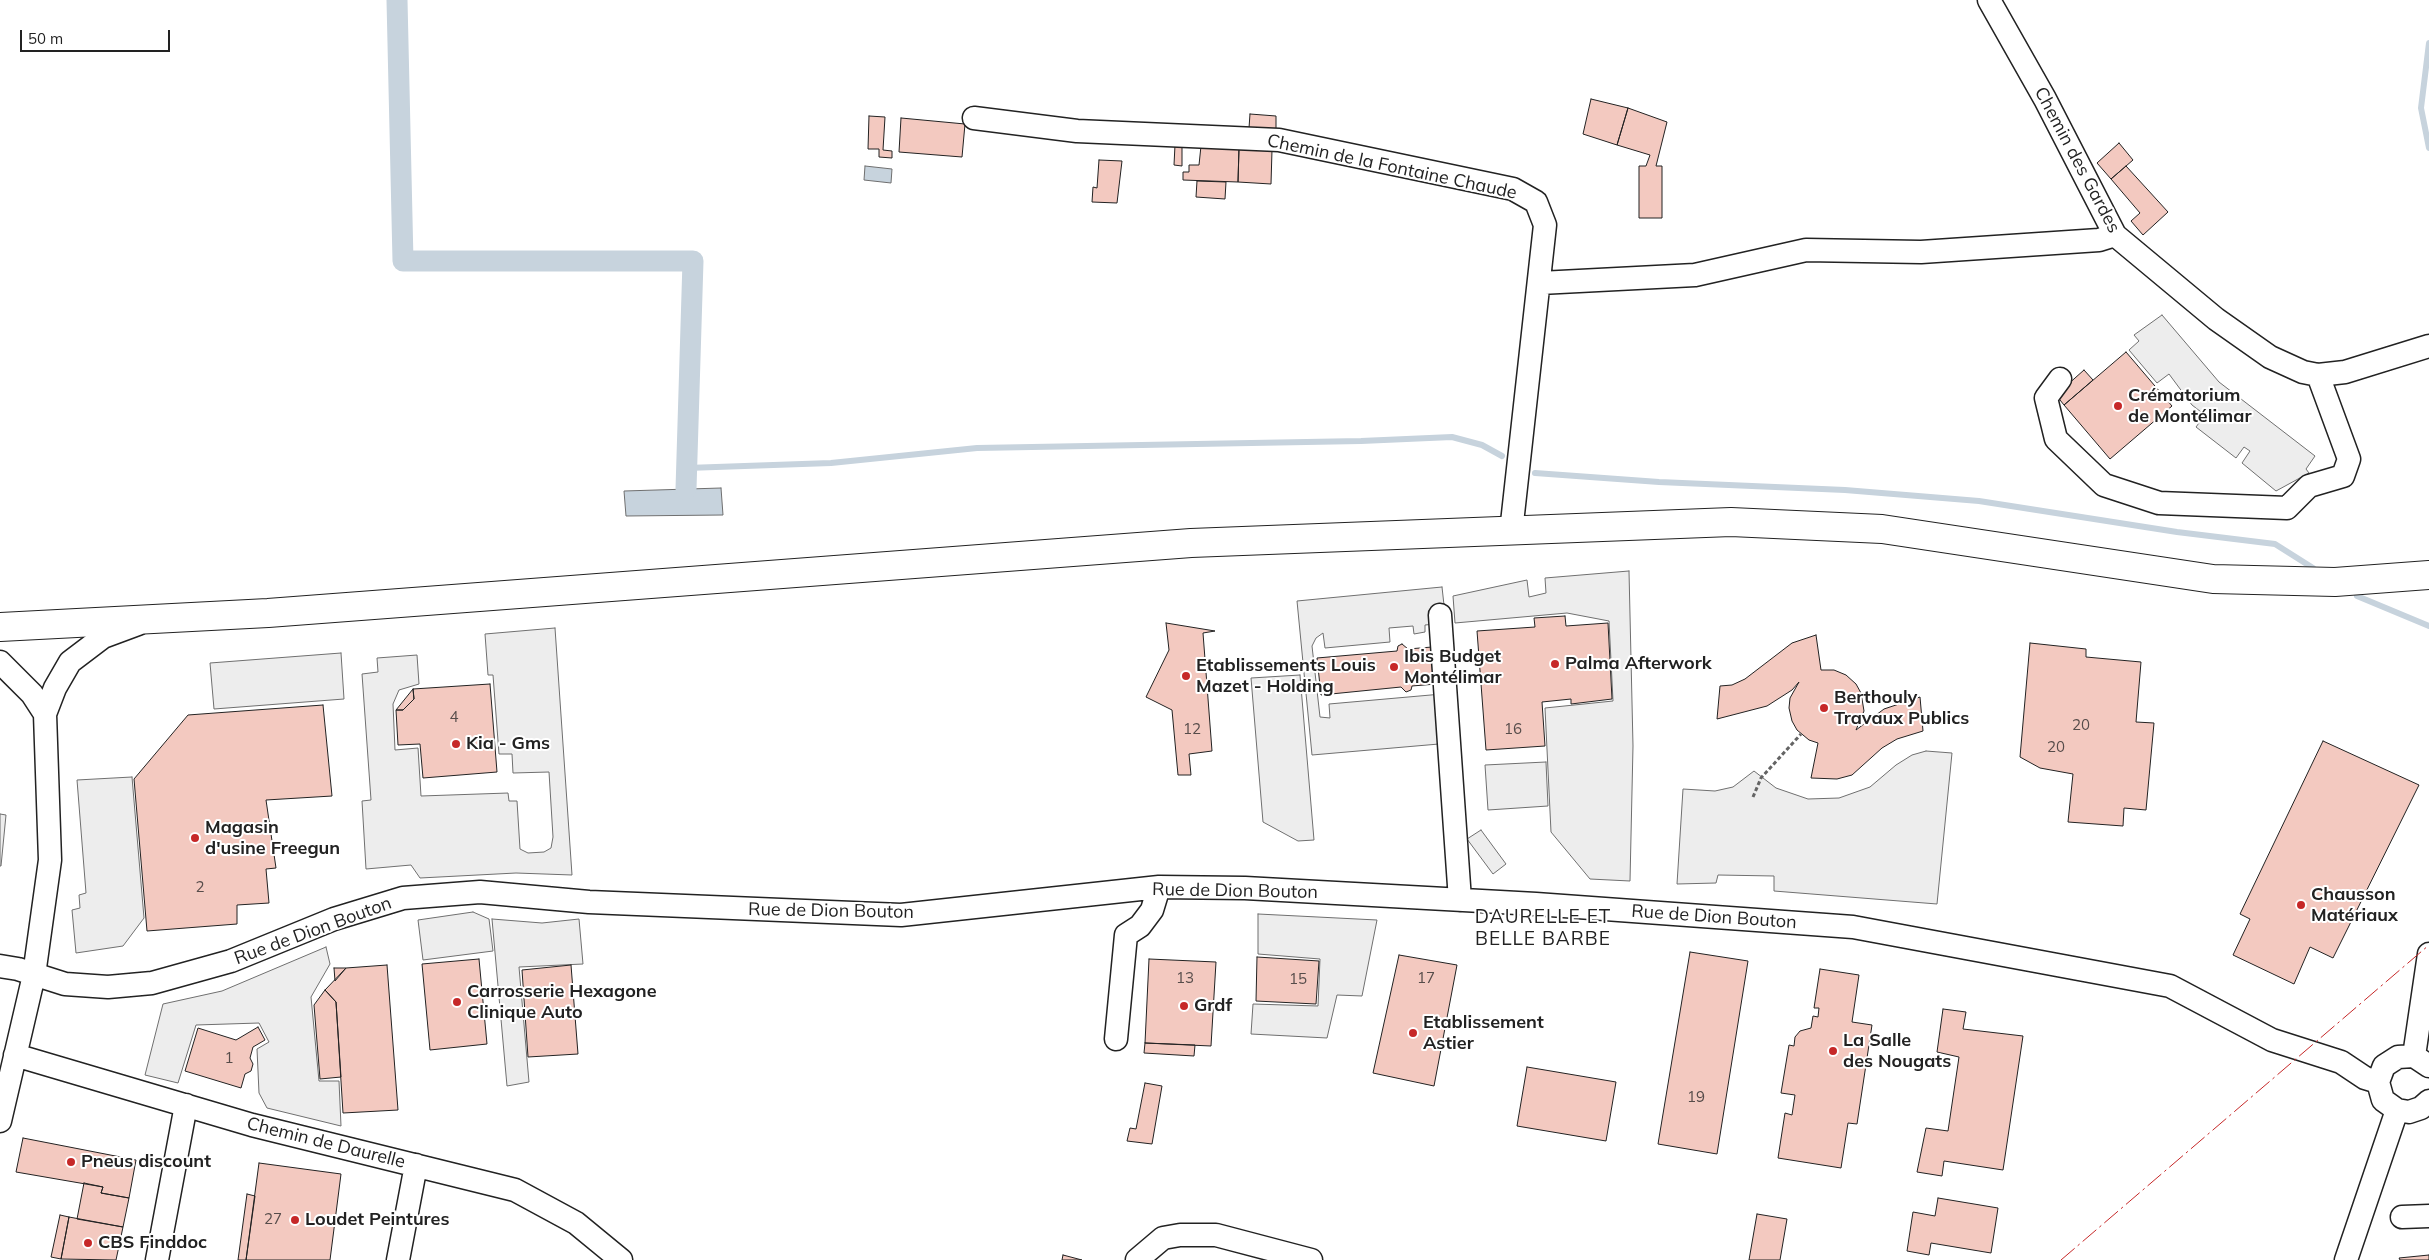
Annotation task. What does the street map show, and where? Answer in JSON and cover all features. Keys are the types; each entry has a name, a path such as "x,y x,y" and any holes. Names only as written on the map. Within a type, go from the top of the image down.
{"main road":[{"path":"0,627 268,613 1191,544 1750,523 1882,529 2212,579 2335,582 2429,575"}],"street":[{"name":"Chemin des Gardes","path":"1988,0 2044,99 2115,235 2216,319 2270,357 2303,372 2318,375"},
{"name":"Chemin de la Fontaine Chaude","path":"974,118 1077,131 1278,140 1513,190 1536,202 1545,225 1511,532"},
{"path":"1540,283 1695,275 1806,250 1921,252 2099,240 2115,235"},
{"path":"2060,379 2046,398 2056,439 2104,485 2158,503 2287,508 2309,486 2343,476 2349,459 2318,375 2345,372 2429,346"},
{"path":"1440,615 1460,900"},
{"path":"0,1121 34,975 50,860 45,714 54,688 70,662 103,637 151,619"},
{"path":"0,662 32,694 45,714"},
{"path":"1116,1039 1126,935 1140,926 1152,910 1159,887"},
{"name":"Rue de Dion Bouton","path":"0,966 65,984 108,987 152,983 231,961 334,919 403,898 480,892 589,902 901,916 1159,887 1245,888 1460,900 1853,927 2170,986 2272,1040 2341,1062 2365,1078 2378,1082"},
{"path":"2426,1106 2409,1112 2397,1110 2383,1100 2378,1082 2384,1066 2412,1060 2429,954"},
{"name":"Chemin de Daurelle","path":"15,1055 252,1125 515,1190 576,1223 622,1260"},
{"name":"Rue de Dion Bouton","path":"2341,1062 2362,1058 2412,1060"},
{"path":"157,1260 186,1105"},
{"path":"2346,1260 2397,1110"},
{"path":"398,1260 416,1165"},
{"path":"2402,1217 2429,1216"},
{"path":"1137,1260 1163,1238 1180,1235 1216,1236 1311,1260"}],"path":[{"path":"1753,797 1762,778 1801,734"}],"shaded area":[{"path":"865,166 892,169 891,183 864,180"},
{"path":"2162,315 2219,382 2315,456 2306,469 2309,473 2276,491 2242,463 2250,451 2244,447 2236,458 2196,427 2205,415 2192,405 2169,374 2157,383 2129,350 2139,341 2134,335"},
{"path":"721,488 723,515 626,516 624,491"},
{"path":"1629,571 1633,746 1630,881 1590,879 1551,832 1545,708 1613,701 1609,621 1567,613 1455,623 1453,596 1527,580 1529,597 1546,593 1545,578"},
{"path":"1442,587 1446,623 1425,625 1425,632 1414,634 1413,626 1389,628 1390,642 1325,648 1323,633 1316,638 1312,646 1320,717 1330,718 1329,704 1442,694 1439,744 1312,755 1297,601"},
{"path":"555,628 572,875 516,873 420,878 411,865 366,869 362,801 371,800 362,674 378,672 377,658 417,655 419,684 399,690 393,704 395,750 418,748 421,796 508,793 509,801 517,801 520,849 528,853 544,852 551,848 553,837 549,772 513,773 512,754 499,754 493,675 488,675 485,634"},
{"path":"341,653 344,699 214,709 210,663"},
{"path":"1300,675 1314,840 1298,841 1263,822 1251,678"},
{"path":"1926,751 1952,753 1937,904 1774,891 1774,876 1718,875 1716,883 1677,884 1683,789 1715,791 1733,787 1754,771 1776,788 1808,799 1839,798 1870,787 1896,765 1912,755"},
{"path":"1546,762 1548,806 1488,810 1485,765"},
{"path":"132,777 144,918 123,946 76,953 72,910 80,908 79,895 86,893 77,780"},
{"path":"0,814 6,815 1,866 0,866"},
{"path":"1481,830 1506,864 1493,874 1467,839"},
{"path":"473,912 489,919 493,951 423,960 418,920"},
{"path":"1258,914 1377,920 1362,996 1337,995 1327,1038 1251,1034 1253,1004 1318,1006 1320,959 1258,954"},
{"path":"492,919 542,923 579,919 583,964 519,967 529,1082 507,1086"},
{"path":"326,947 330,964 311,997 319,1081 339,1081 341,1126 267,1108 259,1093 257,1049 269,1042 259,1023 196,1025 178,1083 145,1075 163,1004 222,991"}],"building":[{"path":"1591,99 1628,108 1617,145 1583,134"},
{"path":"1628,108 1667,122 1656,166 1662,166 1662,218 1639,218 1639,166 1646,166 1650,155 1617,145"},
{"path":"1250,114 1276,116 1276,130 1249,128"},
{"path":"869,116 885,117 883,150 892,151 892,158 879,157 879,149 868,149"},
{"path":"901,118 965,124 962,157 899,152"},
{"path":"2119,143 2133,160 2111,179 2097,163"},
{"path":"1175,145 1182,145 1182,166 1174,165"},
{"path":"1201,146 1239,148 1238,182 1183,180 1183,172 1189,172 1189,165 1199,165"},
{"path":"1239,148 1272,150 1271,184 1238,182"},
{"path":"1099,160 1122,161 1117,203 1092,202 1093,187 1097,188"},
{"path":"2126,166 2168,212 2143,235 2131,221 2140,213 2111,179"},
{"path":"1197,181 1226,182 1225,199 1196,197"},
{"name":"Crématorium de Montélimar","path":"2126,352 2172,406 2110,459 2064,405"},
{"path":"2084,370 2093,380 2064,405 2056,395"},
{"path":"1565,616 1566,626 1608,623 1612,699 1571,704 1571,699 1542,702 1545,746 1486,750 1477,631 1535,627 1534,618"},
{"path":"1166,623 1215,631 1203,633 1212,751 1189,754 1191,775 1178,775 1172,710 1146,697 1169,650"},
{"path":"1816,635 1821,670 1834,670 1846,675 1856,684 1861,693 1864,711 1856,730 1884,709 1920,697 1923,731 1897,739 1882,748 1852,775 1837,779 1811,778 1818,743 1809,740 1797,730 1792,721 1789,708 1790,698 1799,682 1792,690 1767,706 1717,719 1720,686 1732,685 1745,679 1792,643"},
{"path":"2030,643 2086,649 2086,657 2141,662 2136,722 2154,723 2146,810 2124,808 2123,826 2068,822 2073,774 2040,768 2020,757"},
{"path":"1402,644 1408,649 1432,647 1436,684 1412,686 1411,690 1406,692 1401,687 1321,695 1317,658 1397,651 1398,646"},
{"path":"490,684 497,772 423,778 420,744 398,745 396,710 403,710 414,699 413,689"},
{"path":"413,689 414,699 403,710 396,710"},
{"path":"323,705 332,796 266,800 276,868 266,869 269,903 237,905 237,924 147,931 134,779 188,715"},
{"path":"2323,741 2419,785 2333,958 2310,947 2294,984 2233,955 2250,919 2240,914"},
{"path":"1690,952 1748,961 1717,1154 1658,1144"},
{"path":"1399,955 1457,965 1434,1086 1373,1073"},
{"path":"1257,957 1319,961 1316,1004 1256,1001"},
{"path":"479,959 487,1044 430,1050 422,964"},
{"path":"1149,959 1216,962 1211,1046 1145,1043"},
{"path":"387,965 398,1110 343,1113 336,1002 325,990 346,968"},
{"path":"571,965 578,1054 528,1057 522,970"},
{"path":"334,968 346,968 335,981"},
{"path":"1820,969 1859,975 1852,1022 1872,1025 1857,1124 1848,1123 1841,1168 1778,1158 1785,1113 1792,1115 1795,1095 1781,1093 1789,1045 1794,1046 1795,1037 1800,1031 1811,1028 1813,1016 1818,1017 1819,1008 1814,1008"},
{"path":"325,990 336,1002 341,1077 320,1079 314,1005"},
{"path":"1943,1009 1966,1012 1963,1029 2023,1036 2003,1170 1944,1161 1942,1176 1917,1172 1926,1128 1948,1131 1959,1057 1937,1052"},
{"path":"258,1027 265,1040 253,1047 250,1058 253,1064 251,1071 245,1074 241,1088 185,1071 198,1028 236,1040"},
{"path":"1145,1043 1195,1045 1194,1056 1144,1053"},
{"path":"1527,1067 1616,1082 1606,1141 1517,1126"},
{"path":"1145,1083 1162,1086 1152,1144 1127,1141 1130,1128 1136,1129"},
{"path":"23,1138 136,1160 129,1198 101,1193 103,1187 16,1172"},
{"path":"259,1163 341,1174 330,1260 246,1260"},
{"path":"84,1183 103,1187 101,1193 129,1198 123,1227 77,1219"},
{"path":"247,1194 255,1196 246,1260 238,1260"},
{"path":"1938,1198 1998,1208 1991,1253 1931,1243 1929,1255 1907,1251 1913,1212 1935,1216"},
{"path":"1757,1214 1787,1219 1780,1260 1749,1260"},
{"path":"60,1215 69,1217 61,1259 51,1257"},
{"path":"69,1217 123,1227 116,1260 61,1259"},
{"path":"1063,1255 1082,1260 1062,1260"},
{"path":"2429,1255 2429,1260 2400,1260 2399,1258"}],"waterway":[{"path":"397,0 403,261 693,261 686,489"},
{"path":"2429,43 2421,108 2429,148"},
{"path":"687,468 831,463 977,448 1361,441 1452,437 1482,445 1502,456"},
{"path":"1535,473 1659,482 1845,490 1979,501 2177,532 2275,544 2313,568"},
{"path":"2357,596 2429,626"}],"power":[{"path":"2061,1260 2429,945"}],"place":[{"name":"Crématorium de Montélimar","path":"2118,406"},
{"name":"Palma Afterwork","path":"1555,664"},
{"name":"Ibis Budget Montélimar","path":"1394,667"},
{"name":"Etablissements Louis Mazet - Holding","path":"1186,676"},
{"name":"Berthouly Travaux Publics","path":"1824,708"},
{"name":"Kia - Gms","path":"456,744"},
{"name":"Magasin d'usine Freegun","path":"195,838"},
{"name":"Chausson Matériaux","path":"2301,905"},
{"name":"Carrosserie Hexagone Clinique Auto","path":"457,1002"},
{"name":"Grdf","path":"1184,1006"},
{"name":"Etablissement Astier","path":"1413,1033"},
{"name":"La Salle des Nougats","path":"1833,1051"},
{"name":"Pneus discount","path":"71,1162"},
{"name":"Loudet Peintures","path":"295,1220"},
{"name":"CBS Finddoc","path":"88,1243"}],"district":[{"name":"DAURELLE ET BELLE BARBE","path":"1543,928"}]}
